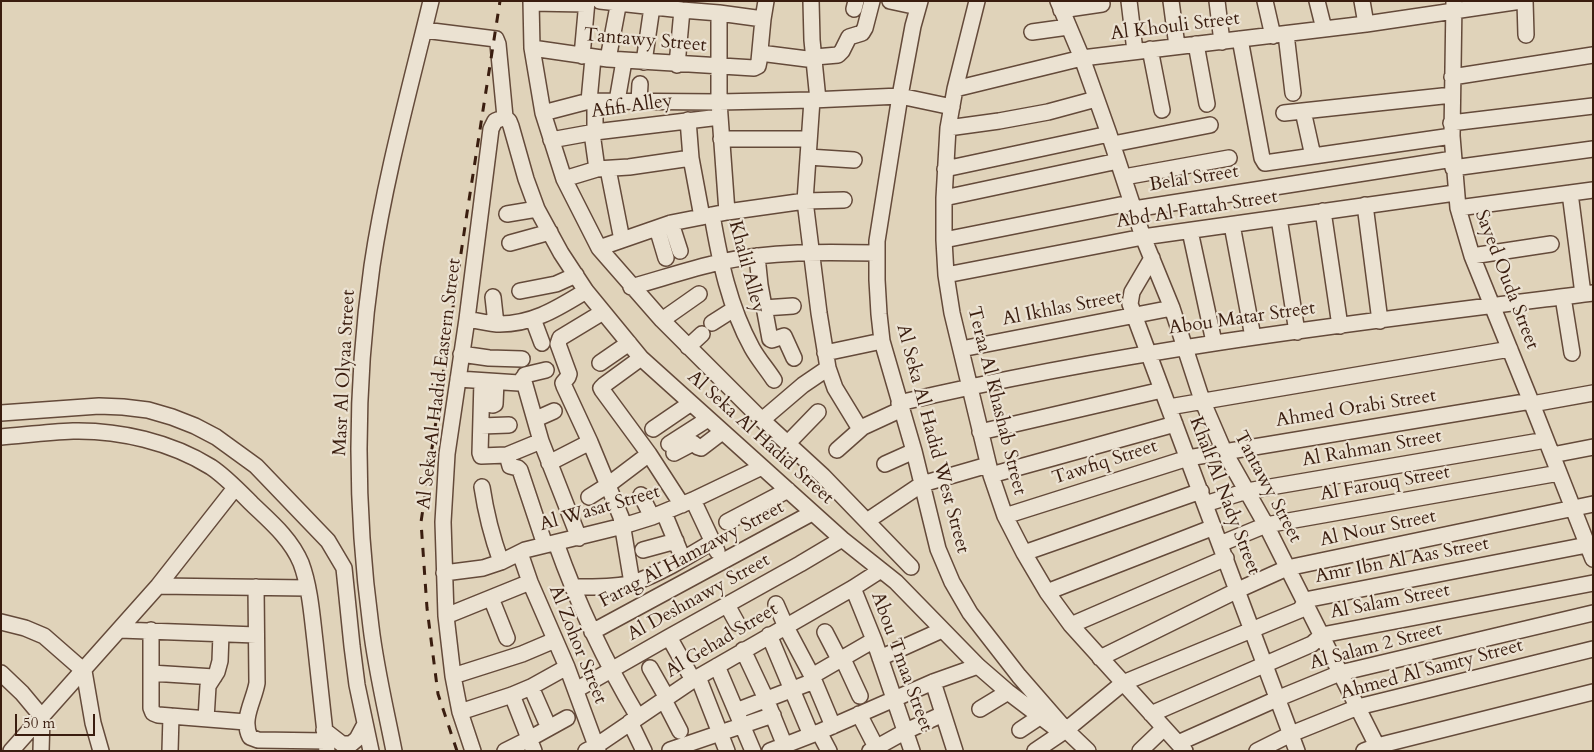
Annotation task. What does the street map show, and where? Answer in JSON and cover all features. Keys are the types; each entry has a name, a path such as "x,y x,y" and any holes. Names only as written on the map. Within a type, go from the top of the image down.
{"street":[{"name":"Masr Al Olyaa Street","path":"394,751 372,634 365,566 361,517 359,447 361,372 372,264 386,193 431,1"},
{"path":"766,1 760,54 815,59 838,55 850,37 862,33 872,1"},
{"path":"811,1 815,59 815,100 805,201 828,368 835,388 860,429"},
{"path":"890,1 919,4"},
{"name":"Teraa Al Khashab Street","path":"977,1 955,89 948,128 945,169 944,240 946,275 952,314 989,470 1005,516 1024,554 1047,592 1100,658 1183,749"},
{"path":"1129,1 1142,50 1162,110"},
{"path":"1171,1 1177,46"},
{"path":"1216,1 1222,42"},
{"path":"1265,1 1280,35 1293,93"},
{"path":"1316,1 1324,29"},
{"path":"1362,1 1366,24"},
{"path":"1523,1 1526,35"},
{"name":"Al Khouli Street","path":"955,89 1082,58 1366,24 1454,6 1523,1"},
{"name":"Al Seka Al Hadid Street","path":"531,2 532,48 543,113 564,179 599,248 631,287 662,320 762,420 787,444 828,472 867,521 911,567"},
{"path":"531,2 619,2 652,7 679,7 763,18"},
{"path":"591,2 587,57 594,133 622,240"},
{"path":"608,60 619,2"},
{"name":"Al Seka Al Hadid West Street","path":"919,4 900,96 877,241 878,314 882,341 914,451 938,549 956,589 970,613 1019,676 1064,731 1088,751"},
{"path":"1102,4 1059,6 1082,58 1143,237"},
{"name":"Sayed Ouda Street","path":"1454,6 1451,130 1455,192 1458,208 1472,256 1590,549"},
{"path":"644,62 652,7"},
{"path":"677,65 679,7"},
{"path":"719,13 719,102 727,212"},
{"path":"1032,32 1068,27"},
{"name":"Al Seka Al Hadid Street","path":"424,30 496,39 504,117 509,121 537,209 561,253 586,290 641,358 842,540 896,582 978,666 1008,692 1064,731"},
{"path":"1240,39 1262,160 1270,163 1593,106"},
{"path":"1196,44 1207,104"},
{"name":"Tantawy Street","path":"532,48 608,60 754,68 758,66 760,54"},
{"path":"1452,77 1593,55"},
{"path":"618,101 624,61"},
{"path":"639,101 640,84"},
{"path":"1284,113 1452,95"},
{"path":"543,113 592,101 719,102 900,96 952,107"},
{"path":"948,128 1048,112 1096,99"},
{"path":"1303,111 1313,156"},
{"name":"Al Seka Al Hadid Eastern Street","path":"473,751 460,712 453,676 446,616 443,522 446,470 491,129 498,118 504,117"},
{"name":"Afifi Alley","path":"551,140 720,117"},
{"name":"Khalil Alley","path":"688,120 691,158 734,309 752,350 774,380"},
{"path":"945,169 1111,139 1210,126"},
{"path":"721,140 810,139"},
{"name":"Belal Street","path":"944,240 1116,206 1124,205 1134,209 1453,163 1593,150"},
{"path":"808,157 854,160"},
{"path":"564,179 602,169 691,158"},
{"path":"1124,178 1230,158"},
{"path":"944,198 1118,161"},
{"path":"1458,208 1593,190"},
{"name":"Abd Al Fattah Street","path":"946,275 1143,237 1455,192"},
{"path":"1570,194 1588,294"},
{"path":"599,248 671,224 727,212 805,201 844,200"},
{"path":"1365,206 1380,321"},
{"path":"507,214 537,209"},
{"path":"1323,211 1340,326"},
{"path":"1279,218 1297,332"},
{"path":"657,228 673,255 671,224"},
{"path":"1232,224 1253,337"},
{"path":"1190,230 1214,342"},
{"path":"510,244 550,232"},
{"name":"Tantawy Street","path":"1143,237 1172,308 1202,400 1224,451 1266,525 1358,707 1371,748"},
{"path":"1472,256 1551,244"},
{"path":"631,287 720,262 757,256 811,252 877,253"},
{"path":"757,256 770,339 784,336 794,358"},
{"name":"Khalf Al Nady Street","path":"1152,258 1130,297 1130,304 1279,698 1297,751"},
{"path":"520,291 556,284 576,275"},
{"path":"467,319 496,324 533,320 552,312 586,290"},
{"path":"662,320 699,294"},
{"name":"Abou Matar Street","path":"837,450 860,429 900,406 970,386 1214,342 1588,294"},
{"path":"493,297 496,324"},
{"path":"1563,297 1572,353"},
{"path":"764,308 792,306"},
{"name":"Al Ikhlas Street","path":"961,349 1172,308"},
{"path":"688,346 707,328 734,309"},
{"path":"603,312 558,340 558,344 569,372 569,376 563,384 619,511 632,583"},
{"path":"533,320 542,343"},
{"path":"825,353 882,341"},
{"path":"600,363 629,343"},
{"path":"1169,407 1510,349"},
{"path":"461,354 489,358 514,354"},
{"path":"641,358 601,388 687,503 712,542 722,562"},
{"path":"762,420 828,368"},
{"path":"458,380 519,383 525,375 546,370"},
{"path":"524,378 541,441 579,538"},
{"path":"489,381 482,403 481,456 507,455 541,441"},
{"path":"980,432 1162,390"},
{"name":"Ahmed Orabi Street","path":"1188,458 1593,393"},
{"path":"653,429 691,403"},
{"path":"1,413 115,407 148,410 179,420 216,437 256,466 328,541 344,568 352,646 371,751"},
{"path":"72,408 73,431"},
{"path":"536,419 554,411"},
{"path":"787,444 818,412"},
{"path":"708,419 672,449 693,444 701,448 722,432"},
{"path":"867,521 922,484 989,470 1175,424"},
{"path":"481,426 509,425"},
{"path":"1,437 73,431 131,436 186,454 212,467 235,488 285,537 301,564 313,627 326,741"},
{"name":"Al Rahman Street","path":"1024,554 1203,498 1546,440"},
{"path":"549,463 590,442"},
{"path":"1552,455 1593,447"},
{"path":"885,464 914,451"},
{"path":"589,498 649,454"},
{"path":"507,455 509,465 520,470 551,544 611,671 625,683 644,751"},
{"name":"Tawfiq Street","path":"1005,516 1188,458"},
{"name":"Al Wasat Street","path":"444,573 483,568 501,562 525,550 551,544 579,538 607,537 623,526 687,503 762,468"},
{"name":"Al Farouq Street","path":"1071,624 1223,551 1266,525 1559,473"},
{"path":"482,487 492,538 501,562"},
{"path":"11,751 158,586 235,488"},
{"path":"727,522 788,490"},
{"path":"641,495 676,541 683,559"},
{"name":"Al Nour Street","path":"1100,658 1287,568 1593,504"},
{"name":"Farag Al Hamzawy Street","path":"592,632 812,513"},
{"path":"1047,592 1214,528"},
{"name":"Al Deshnawy Street","path":"576,690 842,540"},
{"path":"643,550 676,541"},
{"path":"572,587 632,583 683,559 712,542"},
{"name":"Amr Ibn Al Aas Street","path":"1035,751 1064,731 1123,683 1300,610 1310,599 1590,549"},
{"name":"Al Zohor Street","path":"520,553 530,582 576,690 594,749"},
{"path":"344,568 365,566"},
{"name":"Al Gehad Street","path":"594,749 634,719 695,678 786,627 881,570"},
{"path":"446,616 530,582"},
{"name":"Al Salam Street","path":"1151,714 1312,644 1322,635 1593,584"},
{"path":"158,586 307,588"},
{"path":"256,587 257,683 246,722 250,737 254,740 326,741 351,744 357,739 365,724"},
{"name":"Abou Tmaa Street","path":"853,588 874,640 912,751"},
{"path":"491,598 507,638"},
{"path":"776,604 813,679 821,731"},
{"path":"727,605 737,623"},
{"name":"Al Salam 2 Street","path":"1183,749 1279,698 1340,673 1593,613"},
{"path":"1,622 25,628 44,636 84,670 101,751"},
{"path":"120,630 256,635"},
{"path":"151,630 150,708 153,712 158,715 246,722"},
{"path":"880,658 942,630"},
{"path":"824,632 860,696"},
{"path":"206,719 207,691 217,672 220,661 221,634"},
{"path":"769,635 793,689 821,731 829,751"},
{"path":"669,637 695,678 721,733 727,751"},
{"path":"453,676 522,654 555,640"},
{"path":"736,711 793,689 813,679 840,658 874,640"},
{"name":"Ahmed Al Samty Street","path":"1257,751 1291,734 1358,707 1593,649"},
{"path":"742,650 766,699 784,746"},
{"path":"717,666 752,751"},
{"path":"770,751 933,682 978,666"},
{"path":"460,712 512,695 567,667"},
{"path":"650,668 680,731"},
{"path":"1,672 42,717 41,751"},
{"path":"151,672 214,676"},
{"path":"933,682 955,751"},
{"path":"531,687 549,728"},
{"path":"980,709 1008,692"},
{"path":"1371,748 1593,692"},
{"path":"512,695 532,745"},
{"path":"859,714 873,749 943,714"},
{"path":"670,750 773,715"},
{"path":"170,751 171,716"},
{"path":"1020,730 1041,716"},
{"path":"505,751 532,745 549,728 567,718"},
{"path":"1140,751 1164,728"}],"railway":[{"path":"457,751 438,694 427,608 421,522 500,1"}]}
